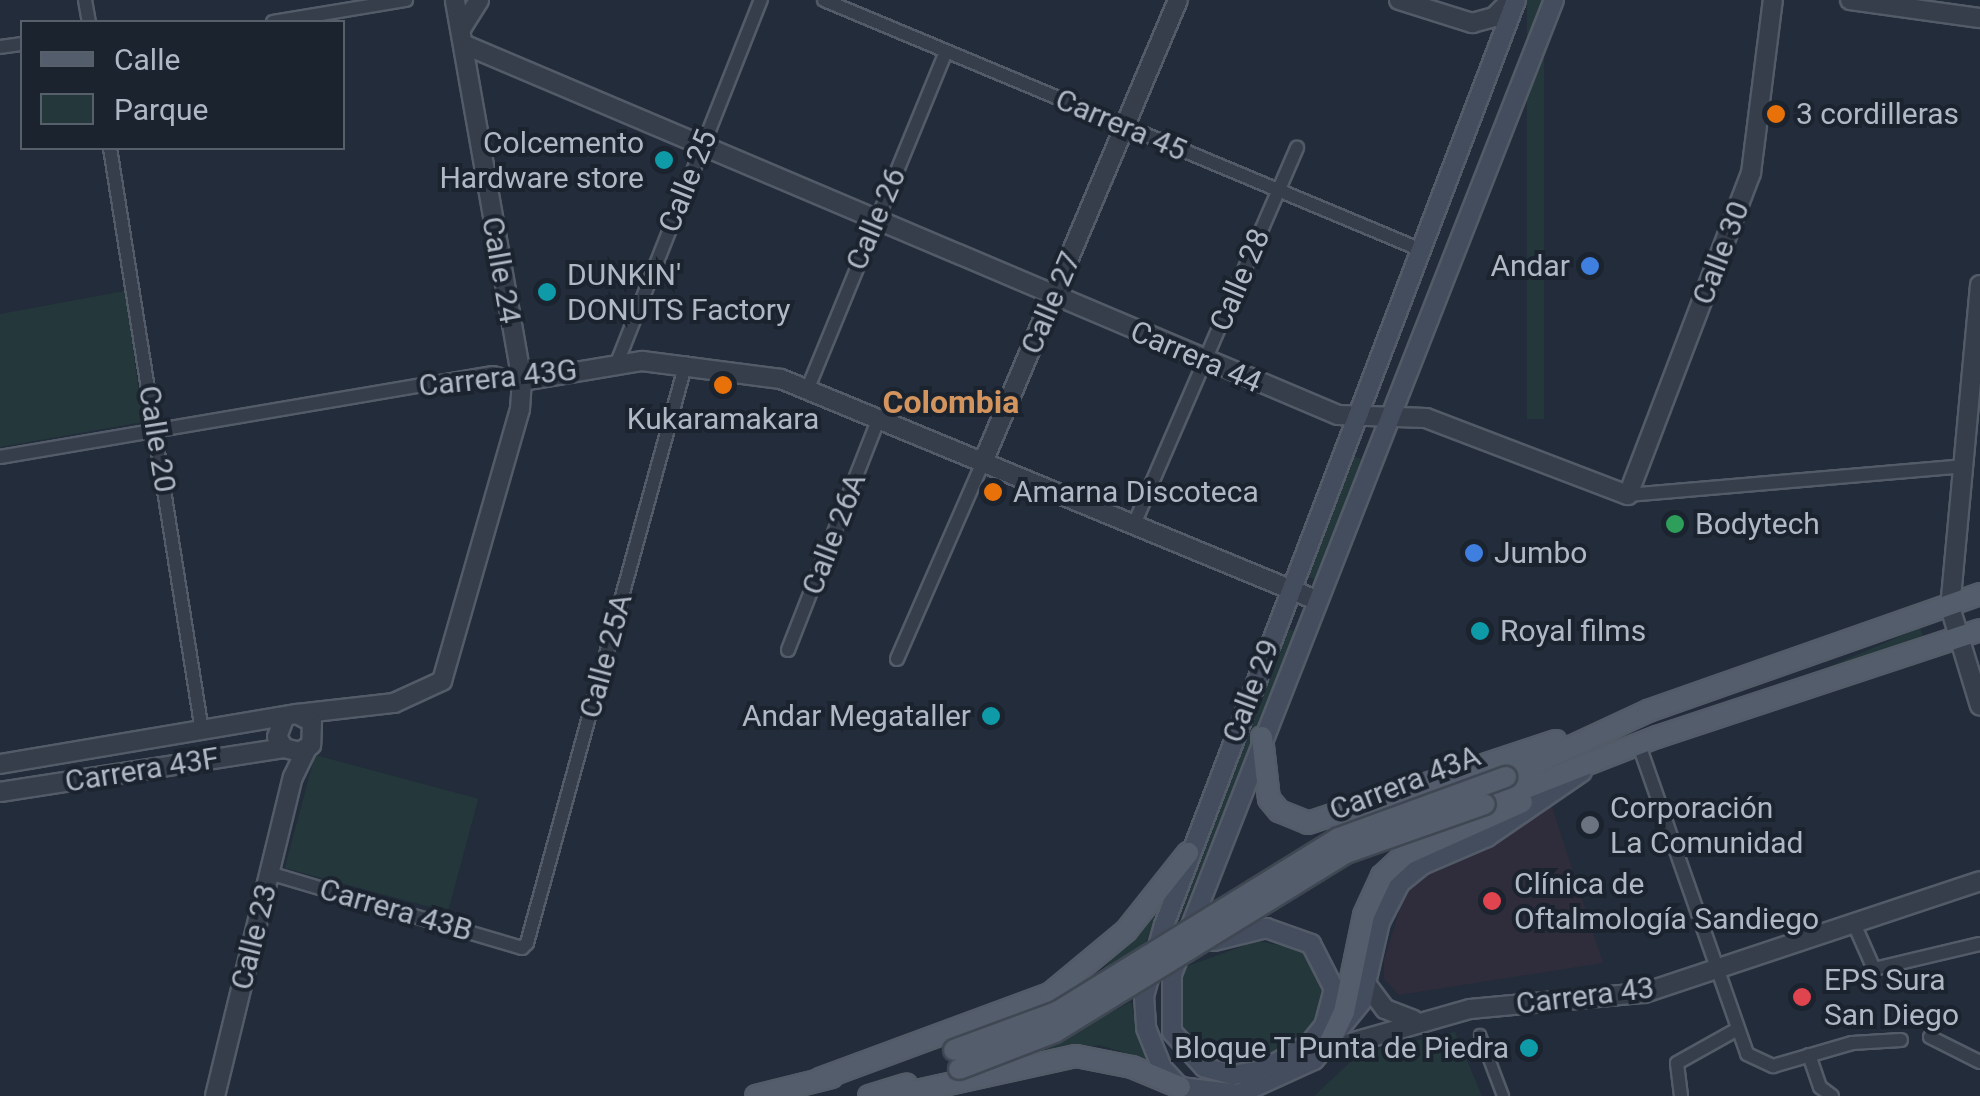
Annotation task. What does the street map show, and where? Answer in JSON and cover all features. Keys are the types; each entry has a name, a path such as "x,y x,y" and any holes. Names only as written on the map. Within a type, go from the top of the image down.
{"main road":[{"name":"Calle 29","path":"1180,1092 1155,1056 1144,996 1188,853 1513,0"},
{"name":"Calle 29","path":"1192,950 1245,930 1284,930 1311,944 1331,972 1334,999 1324,1026 1293,1056 1264,1070 1218,1072 1189,1056 1169,1020 1172,974 1554,0"},
{"name":"Carrera 43A","path":"756,1096 820,1079 956,1075 1339,838 1506,777 1648,711 1980,594"},
{"name":"Carrera 43A","path":"869,1096 956,1075 1035,1043 1346,853 1639,745 1980,630"},
{"path":"1262,737 1268,799 1295,820 1320,822 1648,711"},
{"path":"894,1096 956,1075 1090,1056 1180,1092 1256,1090 1326,1050 1355,1014 1367,985 1385,909 1409,873 1486,837 1595,763"},
{"path":"1326,1050 1348,998 1368,902 1392,864 1595,763"},
{"path":"820,1079 1050,994 1126,931 1188,853"}],"street":[{"path":"285,20 406,0"},
{"name":"Calle 24","path":"442,681 470,597 522,380 456,0"},
{"path":"462,37 479,0"},
{"name":"Calle 25","path":"617,363 761,0"},
{"name":"Carrera 45","path":"824,0 1419,250"},
{"name":"Calle 27","path":"898,660 1178,0"},
{"path":"1399,0 1472,23 1494,16 1513,0"},
{"name":"Calle 30","path":"1628,495 1751,174 1774,0"},
{"path":"1850,0 1980,18"},
{"name":"Carrera 44","path":"462,37 875,221 1205,361 1355,419"},
{"name":"Calle 26","path":"808,388 946,52"},
{"name":"Calle 28","path":"1135,522 1296,146"},
{"name":"Calle 20","path":"110,150 202,731"},
{"path":"1980,285 1950,607 1956,638 1980,706"},
{"name":"Carrera 43G","path":"0,456 493,372 522,380 617,363 686,362 808,388 1316,600"},
{"name":"Calle 25A","path":"522,948 535,924 686,362"},
{"path":"1355,419 1390,413 1426,418 1628,495 1963,466"},
{"name":"Calle 26A","path":"788,650 880,418"},
{"name":"Carrera 43F","path":"0,792 298,747 361,710 442,681"},
{"name":"Carrera 43F","path":"0,764 290,716 361,710"},
{"path":"290,716 312,722 298,747"},
{"name":"Calle 23","path":"215,1096 298,747 277,737 290,716"},
{"path":"1639,745 1715,972 1747,1054 1773,1066 1808,1055 1902,1040"},
{"name":"Carrera 43B","path":"269,873 522,948"},
{"name":"Carrera 43","path":"1326,1050 1414,1020 1644,993 1855,926 1980,881"},
{"path":"1855,926 1874,970 1980,944"},
{"path":"1367,985 1385,1009 1414,1020"},
{"path":"1681,1096 1677,1064 1736,1030"},
{"path":"1480,1035 1503,1096"},
{"path":"1930,1037 1980,1062"},
{"path":"1808,1055 1822,1093"}],"shaded area":[{"name":"Clínica de Oftalmología Sandiego","path":"1551,804 1603,963 1399,995 1384,979 1384,960 1407,886 1418,873 1501,837"}],"green space":[{"path":"1527,0 1544,0 1544,419 1527,419"},
{"path":"125,291 143,422 0,447 0,314"},
{"path":"1353,456 1361,459 1315,580 1307,576"},
{"path":"1286,628 1296,632 1178,924 1168,920"},
{"path":"1920,628 1923,635 1671,742 1668,735"},
{"path":"315,755 478,799 448,912 285,868"},
{"path":"1160,906 1145,945 1099,973"},
{"path":"1257,941 1304,950 1329,989 1317,1028 1298,1046 1233,1066 1210,1058 1182,1033 1178,993 1185,967"},
{"path":"1131,1002 1147,1059 1099,1045 1029,1056"},
{"path":"1455,1032 1482,1096 1314,1096 1360,1053"}],"place":[{"name":"3 cordilleras","path":"1776,114"},
{"name":"Colcemento Hardware store","path":"664,160"},
{"name":"Andar","path":"1590,266"},
{"name":"DUNKIN' DONUTS Factory","path":"547,292"},
{"name":"Kukaramakara","path":"723,385"},
{"name":"Amarna Discoteca","path":"993,492"},
{"name":"Bodytech","path":"1675,524"},
{"name":"Jumbo","path":"1474,553"},
{"name":"Royal films","path":"1480,631"},
{"name":"Andar Megataller","path":"991,716"},
{"name":"Corporación La Comunidad","path":"1590,825"},
{"name":"Clínica de Oftalmología Sandiego","path":"1492,901"},
{"name":"EPS Sura San Diego","path":"1802,997"},
{"name":"Bloque T Punta de Piedra","path":"1529,1048"}],"district":[{"name":"Colombia","path":"951,402"}]}
